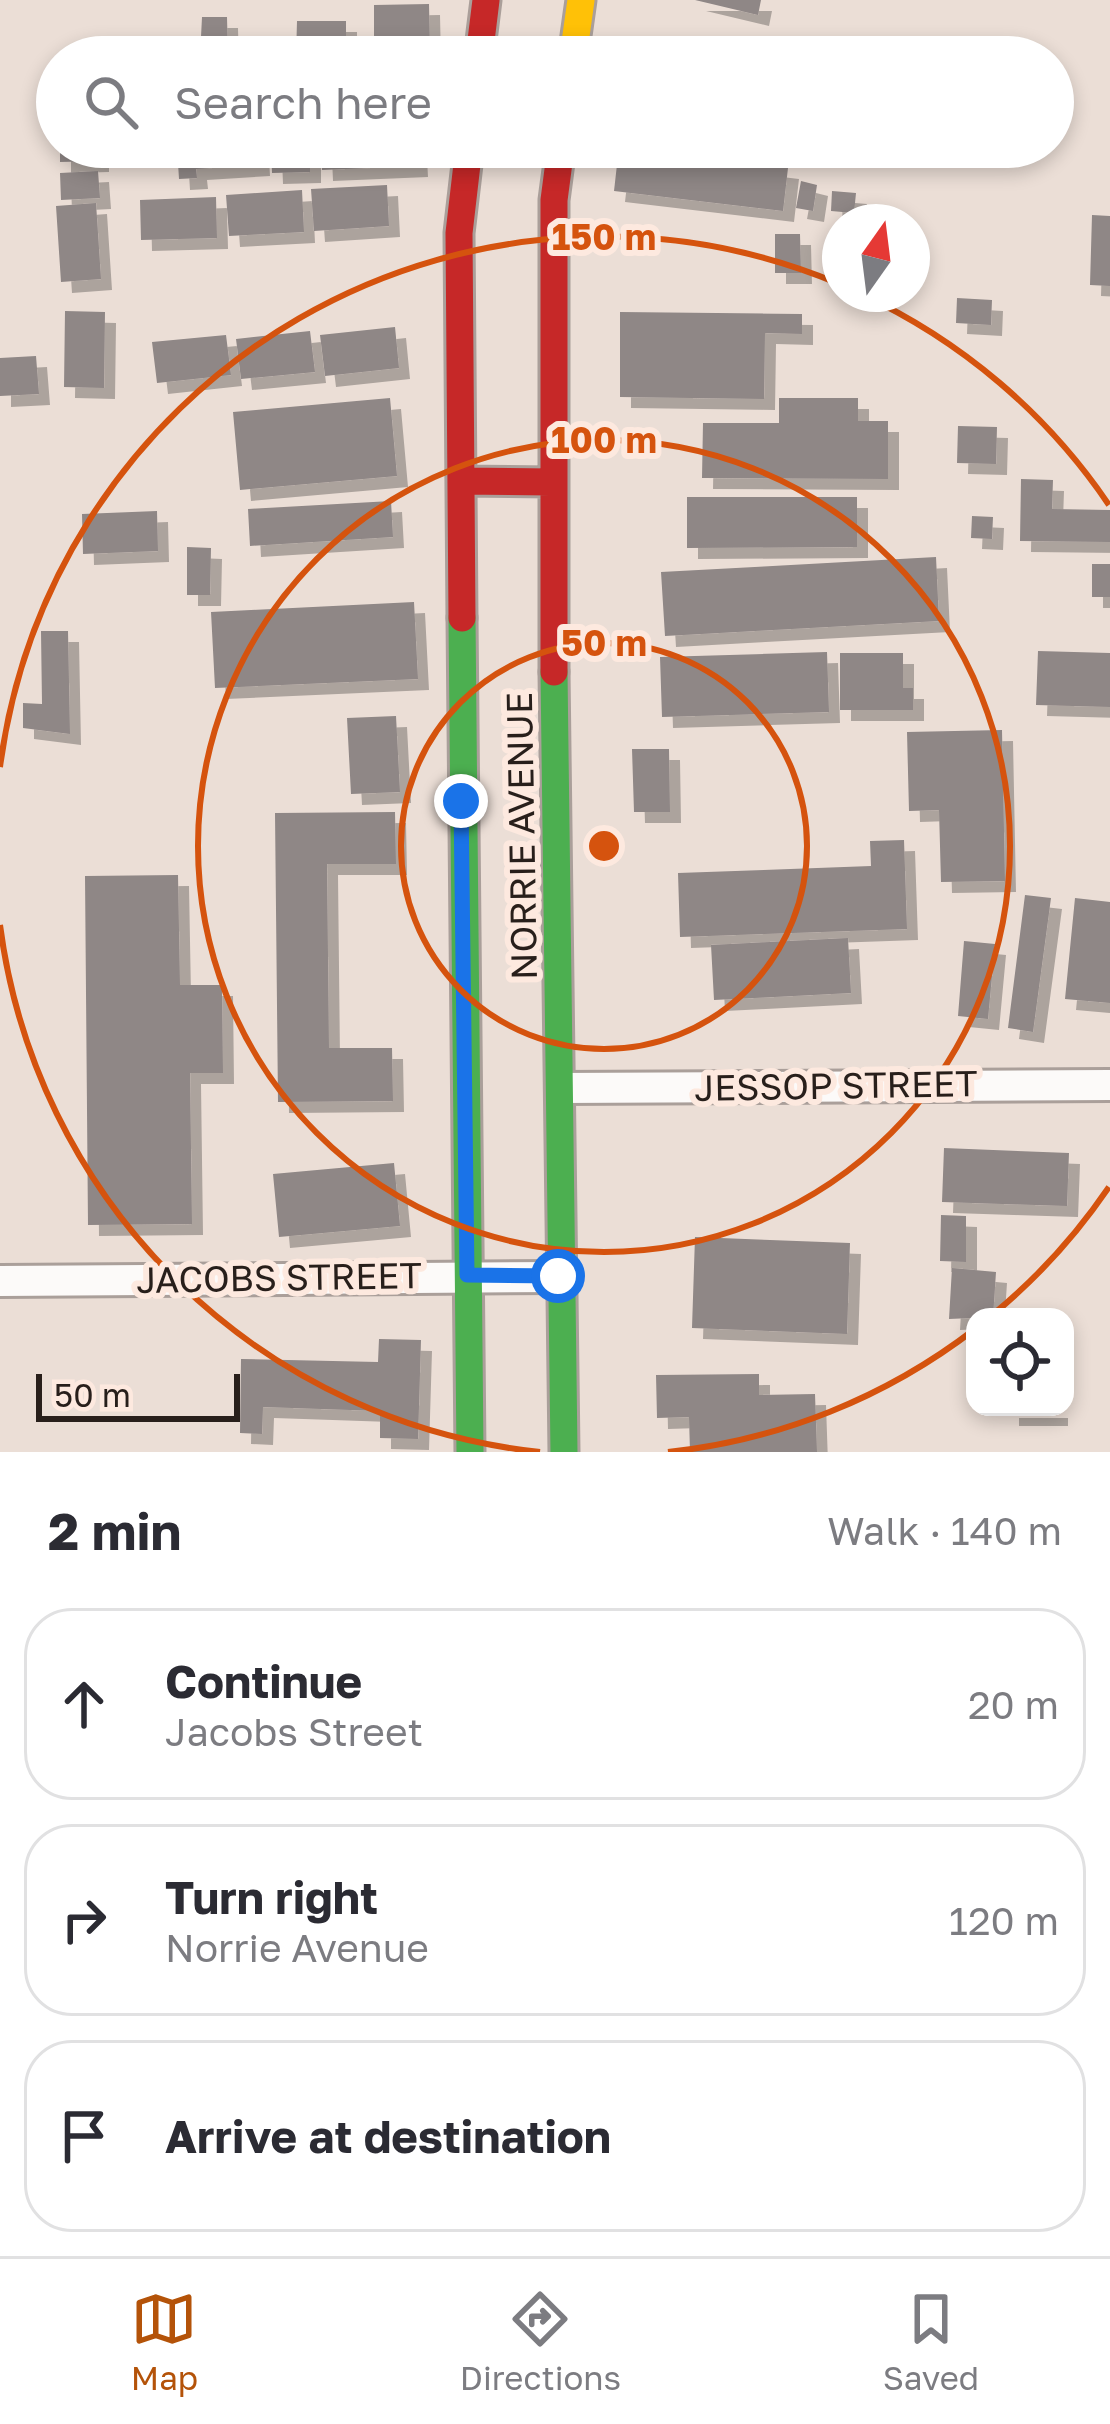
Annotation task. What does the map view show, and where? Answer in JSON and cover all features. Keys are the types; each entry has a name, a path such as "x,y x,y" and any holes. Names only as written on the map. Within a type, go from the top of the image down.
{"main road":[{"path":"482,36 486,0"},
{"path":"576,36 580,0"},
{"name":"NORRIE AVENUE","path":"467,168 459,232 470,1452"},
{"name":"NORRIE AVENUE","path":"558,168 551,482 561,1088 558,1276 564,1452"},
{"path":"460,482 551,482"}],"street":[{"name":"JESSOP STREET","path":"561,1088 1110,1085"},
{"name":"JACOBS STREET","path":"0,1281 558,1276"}],"building":[{"path":"695,0 761,0 758,15"},
{"path":"429,4 430,36 374,36 374,5"},
{"path":"202,17 227,17 227,36 201,36"},
{"path":"297,21 346,21 346,36 297,36"},
{"path":"178,168 212,168 196,169 197,178 179,179"},
{"path":"272,168 310,168 310,172 272,173"},
{"path":"617,168 788,168 783,211 614,191"},
{"path":"98,171 100,198 61,200 60,173"},
{"path":"801,181 817,185 813,211 796,208"},
{"path":"387,185 389,226 314,231 311,189"},
{"path":"302,190 304,232 229,236 226,195"},
{"path":"832,191 856,193 855,204 831,204"},
{"path":"216,197 217,238 141,240 140,200"},
{"path":"96,203 101,279 61,282 56,206"},
{"path":"1092,215 1110,216 1110,286 1090,285"},
{"path":"775,234 800,234 801,273 775,273"},
{"path":"957,298 992,300 991,325 956,323"},
{"path":"65,311 105,312 104,388 64,387"},
{"path":"620,312 802,314 802,334 765,333 764,399 620,397"},
{"path":"395,327 399,368 325,376 320,335"},
{"path":"310,331 315,372 241,379 236,339"},
{"path":"226,335 231,375 157,383 152,342"},
{"path":"36,356 39,394 0,396 0,358"},
{"path":"390,398 397,476 240,490 233,412"},
{"path":"779,398 858,398 858,421 888,421 888,479 702,478 703,423 779,423"},
{"path":"958,426 997,427 996,464 957,463"},
{"path":"1021,479 1053,480 1052,509 1110,510 1110,542 1020,541"},
{"path":"687,497 857,497 857,547 687,548"},
{"path":"391,501 393,537 250,546 248,509"},
{"path":"157,511 158,551 83,554 82,514"},
{"path":"972,516 993,517 992,539 971,538"},
{"path":"187,547 211,548 210,595 187,595"},
{"path":"936,557 939,621 665,636 661,572"},
{"path":"1092,564 1110,564 1110,597 1092,597"},
{"path":"414,602 418,679 215,688 211,612"},
{"path":"41,631 68,631 70,734 23,728 23,703 42,704"},
{"path":"1038,651 1110,653 1110,707 1036,705"},
{"path":"827,652 829,712 662,717 660,657"},
{"path":"840,653 903,653 903,688 913,688 913,710 840,710"},
{"path":"396,716 400,792 351,794 347,718"},
{"path":"1002,730 1005,881 941,882 939,810 909,811 907,732"},
{"path":"632,749 669,749 670,812 634,812"},
{"path":"395,812 396,864 327,864 329,1048 392,1048 393,1101 278,1102 275,813"},
{"path":"904,840 907,929 680,937 678,873 871,866 870,841"},
{"path":"178,875 180,985 222,985 223,1073 190,1073 192,1224 88,1225 85,876"},
{"path":"1025,895 1051,898 1033,1032 1008,1028"},
{"path":"1075,898 1110,902 1110,1003 1065,999"},
{"path":"848,938 851,993 714,1000 711,945"},
{"path":"964,941 995,944 988,1019 958,1016"},
{"path":"944,1148 1069,1153 1067,1206 942,1202"},
{"path":"394,1163 400,1226 279,1237 273,1174"},
{"path":"941,1215 966,1216 966,1262 940,1261"},
{"path":"695,1237 850,1243 847,1334 692,1328"},
{"path":"952,1268 996,1272 994,1308 966,1308 966,1318 949,1319"},
{"path":"379,1339 421,1340 418,1439 380,1438 380,1411 263,1407 262,1434 240,1433 241,1359 378,1362"},
{"path":"759,1374 759,1395 815,1394 817,1452 690,1452 689,1417 657,1418 656,1375"}],"traffic: fast":[{"path":"462,618 470,1452"},
{"path":"554,672 564,1452"}],"traffic: slow":[{"path":"576,36 581,0"}],"traffic: jam":[{"path":"482,36 486,0"},
{"path":"462,618 459,233 467,168"},
{"path":"554,672 554,200 558,168"},
{"path":"461,481 551,482"}],"route":[{"path":"461,801 467,1275 558,1276"}]}
